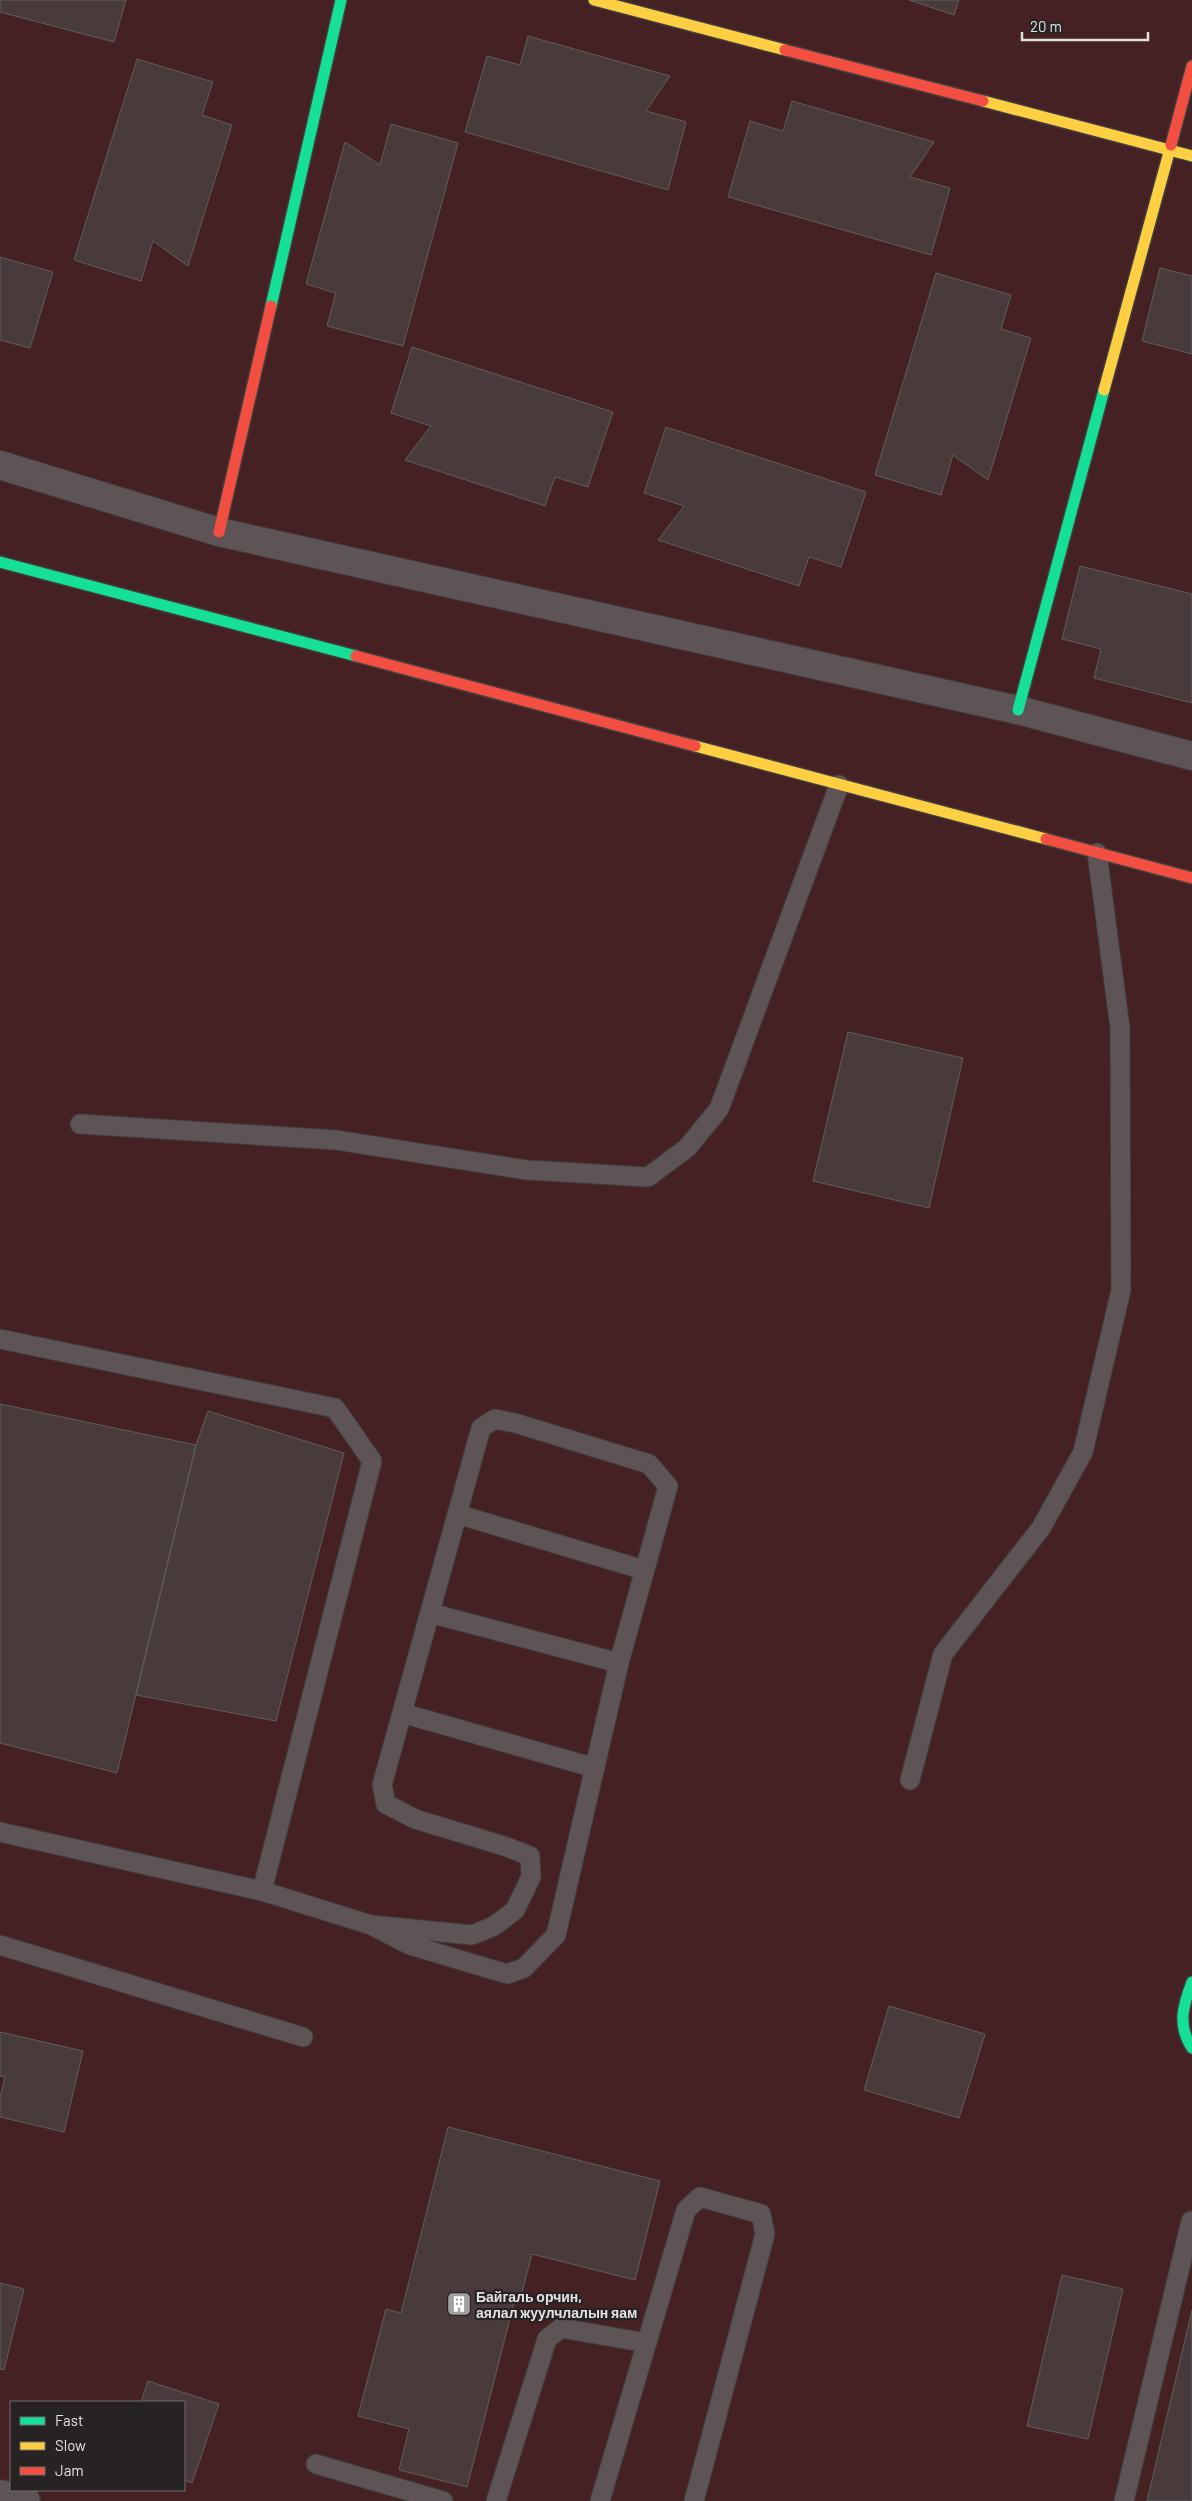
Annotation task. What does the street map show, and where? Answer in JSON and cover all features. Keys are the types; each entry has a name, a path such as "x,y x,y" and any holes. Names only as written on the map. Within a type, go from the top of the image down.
{"street":[{"path":"219,532 341,0"},
{"path":"594,0 1192,156"},
{"path":"1018,710 1192,66"},
{"path":"0,465 219,532 1018,710 1192,756"},
{"path":"0,562 1192,878"},
{"path":"1192,1982 1180,2015 1184,2038 1192,2048"},
{"path":"0,2494 26,2501"}],"lane":[{"path":"80,1124 336,1140 527,1170 648,1177 687,1148 719,1109 839,785"},
{"path":"910,1780 943,1654 1041,1528 1083,1452 1122,1290 1120,1028 1097,853"},
{"path":"0,1339 335,1408 372,1460 262,1891"},
{"path":"0,1832 262,1891 371,1925 410,1945 507,1974 524,1968 556,1935 619,1663 668,1486 649,1464 515,1423 495,1419 481,1428 382,1785 386,1804 415,1819 504,1846 530,1856 531,1877 515,1910 494,1926 472,1935 371,1925"},
{"path":"457,1514 644,1570"},
{"path":"430,1613 619,1663"},
{"path":"402,1713 595,1768"},
{"path":"0,1945 303,2037"},
{"path":"600,2501 686,2210 700,2198 761,2214 765,2234 694,2501"},
{"path":"1124,2501 1191,2221"},
{"path":"496,2501 547,2339 561,2328 646,2343"},
{"path":"316,2464 443,2501"}],"shaded area":[{"path":"0,0 1192,0 1192,2501 0,2501"}],"building":[{"path":"0,0 126,0 114,42 0,12"},
{"path":"909,0 959,0 954,15"},
{"path":"528,36 670,76 646,111 686,122 668,190 465,132 487,56 520,65"},
{"path":"137,59 213,82 202,115 232,125 188,266 153,241 141,281 74,260"},
{"path":"792,101 934,142 910,177 950,188 931,255 728,197 750,121 783,131"},
{"path":"391,124 458,143 403,346 327,326 336,293 306,284 345,142 380,165"},
{"path":"0,257 53,272 30,348 0,340"},
{"path":"1160,268 1192,276 1192,354 1142,341"},
{"path":"936,273 1011,295 1001,329 1031,338 988,480 953,455 941,495 875,475"},
{"path":"412,347 613,412 588,487 555,477 545,506 405,460 431,426 391,413"},
{"path":"666,427 866,492 841,567 809,557 799,586 658,540 684,506 644,493"},
{"path":"1080,566 1192,594 1192,703 1094,678 1101,649 1062,639"},
{"path":"848,1032 963,1058 929,1208 813,1181"},
{"path":"0,1404 196,1445 117,1773 0,1743"},
{"path":"208,1411 344,1453 276,1721 136,1695 196,1445"},
{"path":"889,2006 985,2034 959,2118 864,2090"},
{"path":"0,2032 83,2051 64,2132 0,2117 0,2098 5,2077 0,2076"},
{"name":"Байгаль орчин, аялал жуулчлалын яам","path":"448,2127 660,2181 635,2280 532,2254 520,2300 515,2299 467,2487 399,2470 409,2429 358,2416 386,2309 401,2313"},
{"path":"1062,2275 1123,2289 1088,2439 1027,2426"},
{"path":"0,2283 24,2289 4,2370 0,2369"},
{"path":"1192,2310 1192,2501 1147,2501"},
{"path":"148,2381 219,2404 192,2483 185,2480 185,2401 141,2401"}],"traffic: fast":[{"path":"271,306 341,0"},
{"path":"1018,710 1104,390"},
{"path":"0,562 356,656"},
{"path":"1192,1982 1183,2015 1184,2031 1192,2048"}],"traffic: slow":[{"path":"594,0 785,50"},
{"path":"983,101 1192,156"},
{"path":"1104,390 1171,145"},
{"path":"695,746 1046,839"}],"traffic: jam":[{"path":"785,50 983,101"},
{"path":"1171,145 1192,66"},
{"path":"219,532 271,306"},
{"path":"356,656 695,746"},
{"path":"1046,839 1192,878"}],"place":[{"name":"Байгаль орчин, аялал жуулчлалын яам","path":"459,2304"}]}
